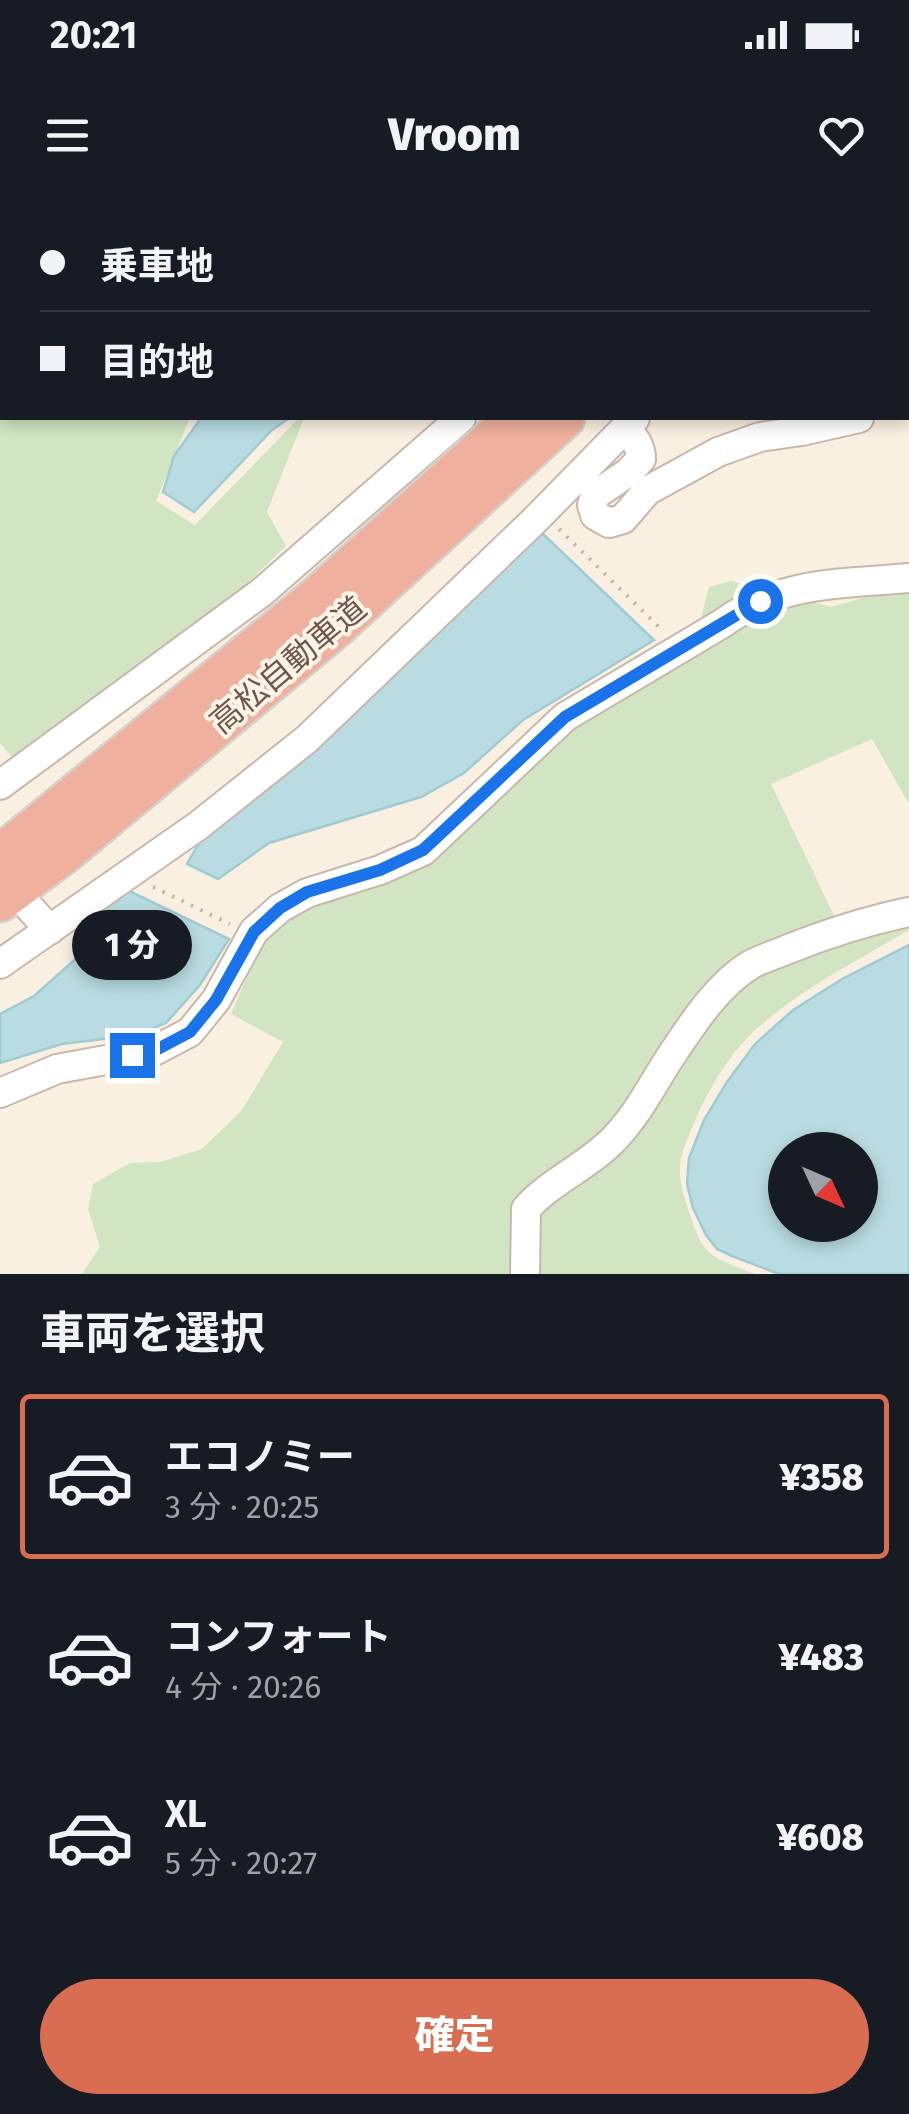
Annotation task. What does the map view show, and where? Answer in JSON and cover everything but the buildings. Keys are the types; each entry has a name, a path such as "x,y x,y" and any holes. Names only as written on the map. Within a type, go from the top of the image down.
{"highway":[{"name":"高松自動車道","path":"0,856 315,599 514,420"},
{"name":"高松自動車道","path":"14,903 64,853 337,626 562,420"}],"street":[{"path":"0,785 262,592 459,420"},
{"path":"0,964 200,825 307,739 630,423 641,459 630,472 595,496 594,512 609,523 623,518 648,491 718,452 760,437 850,420"},
{"path":"0,1094 57,1069 154,1051 190,1032 216,1000 254,932 280,908 307,892 380,870 423,850 565,717 742,609 798,588 909,578"},
{"path":"14,903 50,930"},
{"path":"525,1274 526,1208 614,1140 674,1051 728,982 751,964 791,948 858,924 909,912"}],"path":[{"path":"542,513 680,648"},
{"path":"137,868 154,888 220,921 254,932"}],"green space":[{"path":"0,420 189,420 156,501 195,525 297,420 303,420 267,512 286,546 234,596 12,757 0,743"},
{"path":"730,581 832,607 909,584 909,804 872,739 771,784 843,934 909,919 909,930 813,986 750,1035 707,1095 681,1160 682,1189 702,1243 725,1262 755,1274 82,1274 100,1247 88,1209 93,1184 130,1163 160,1162 202,1149 242,1110 283,1042 231,1014 263,940 287,917 322,899 416,867 527,759 613,699 706,642 702,614 709,587"}],"water":[{"path":"200,420 286,420 194,512 163,492 174,456"},
{"path":"541,532 654,640 523,720 464,773 421,797 269,843 218,879 187,864 203,836"},
{"path":"123,888 229,939 200,985 166,1023 136,1035 62,1044 0,1063 0,1014 34,996 88,948 95,914 91,909"},
{"path":"909,945 909,1274 779,1274 717,1249 693,1208 687,1184 689,1158 704,1120 755,1044 793,1010 842,979"}],"route":[{"path":"132,1055 154,1051 190,1032 216,1000 254,932 280,908 307,892 380,870 423,850 565,717 760,601"}]}
